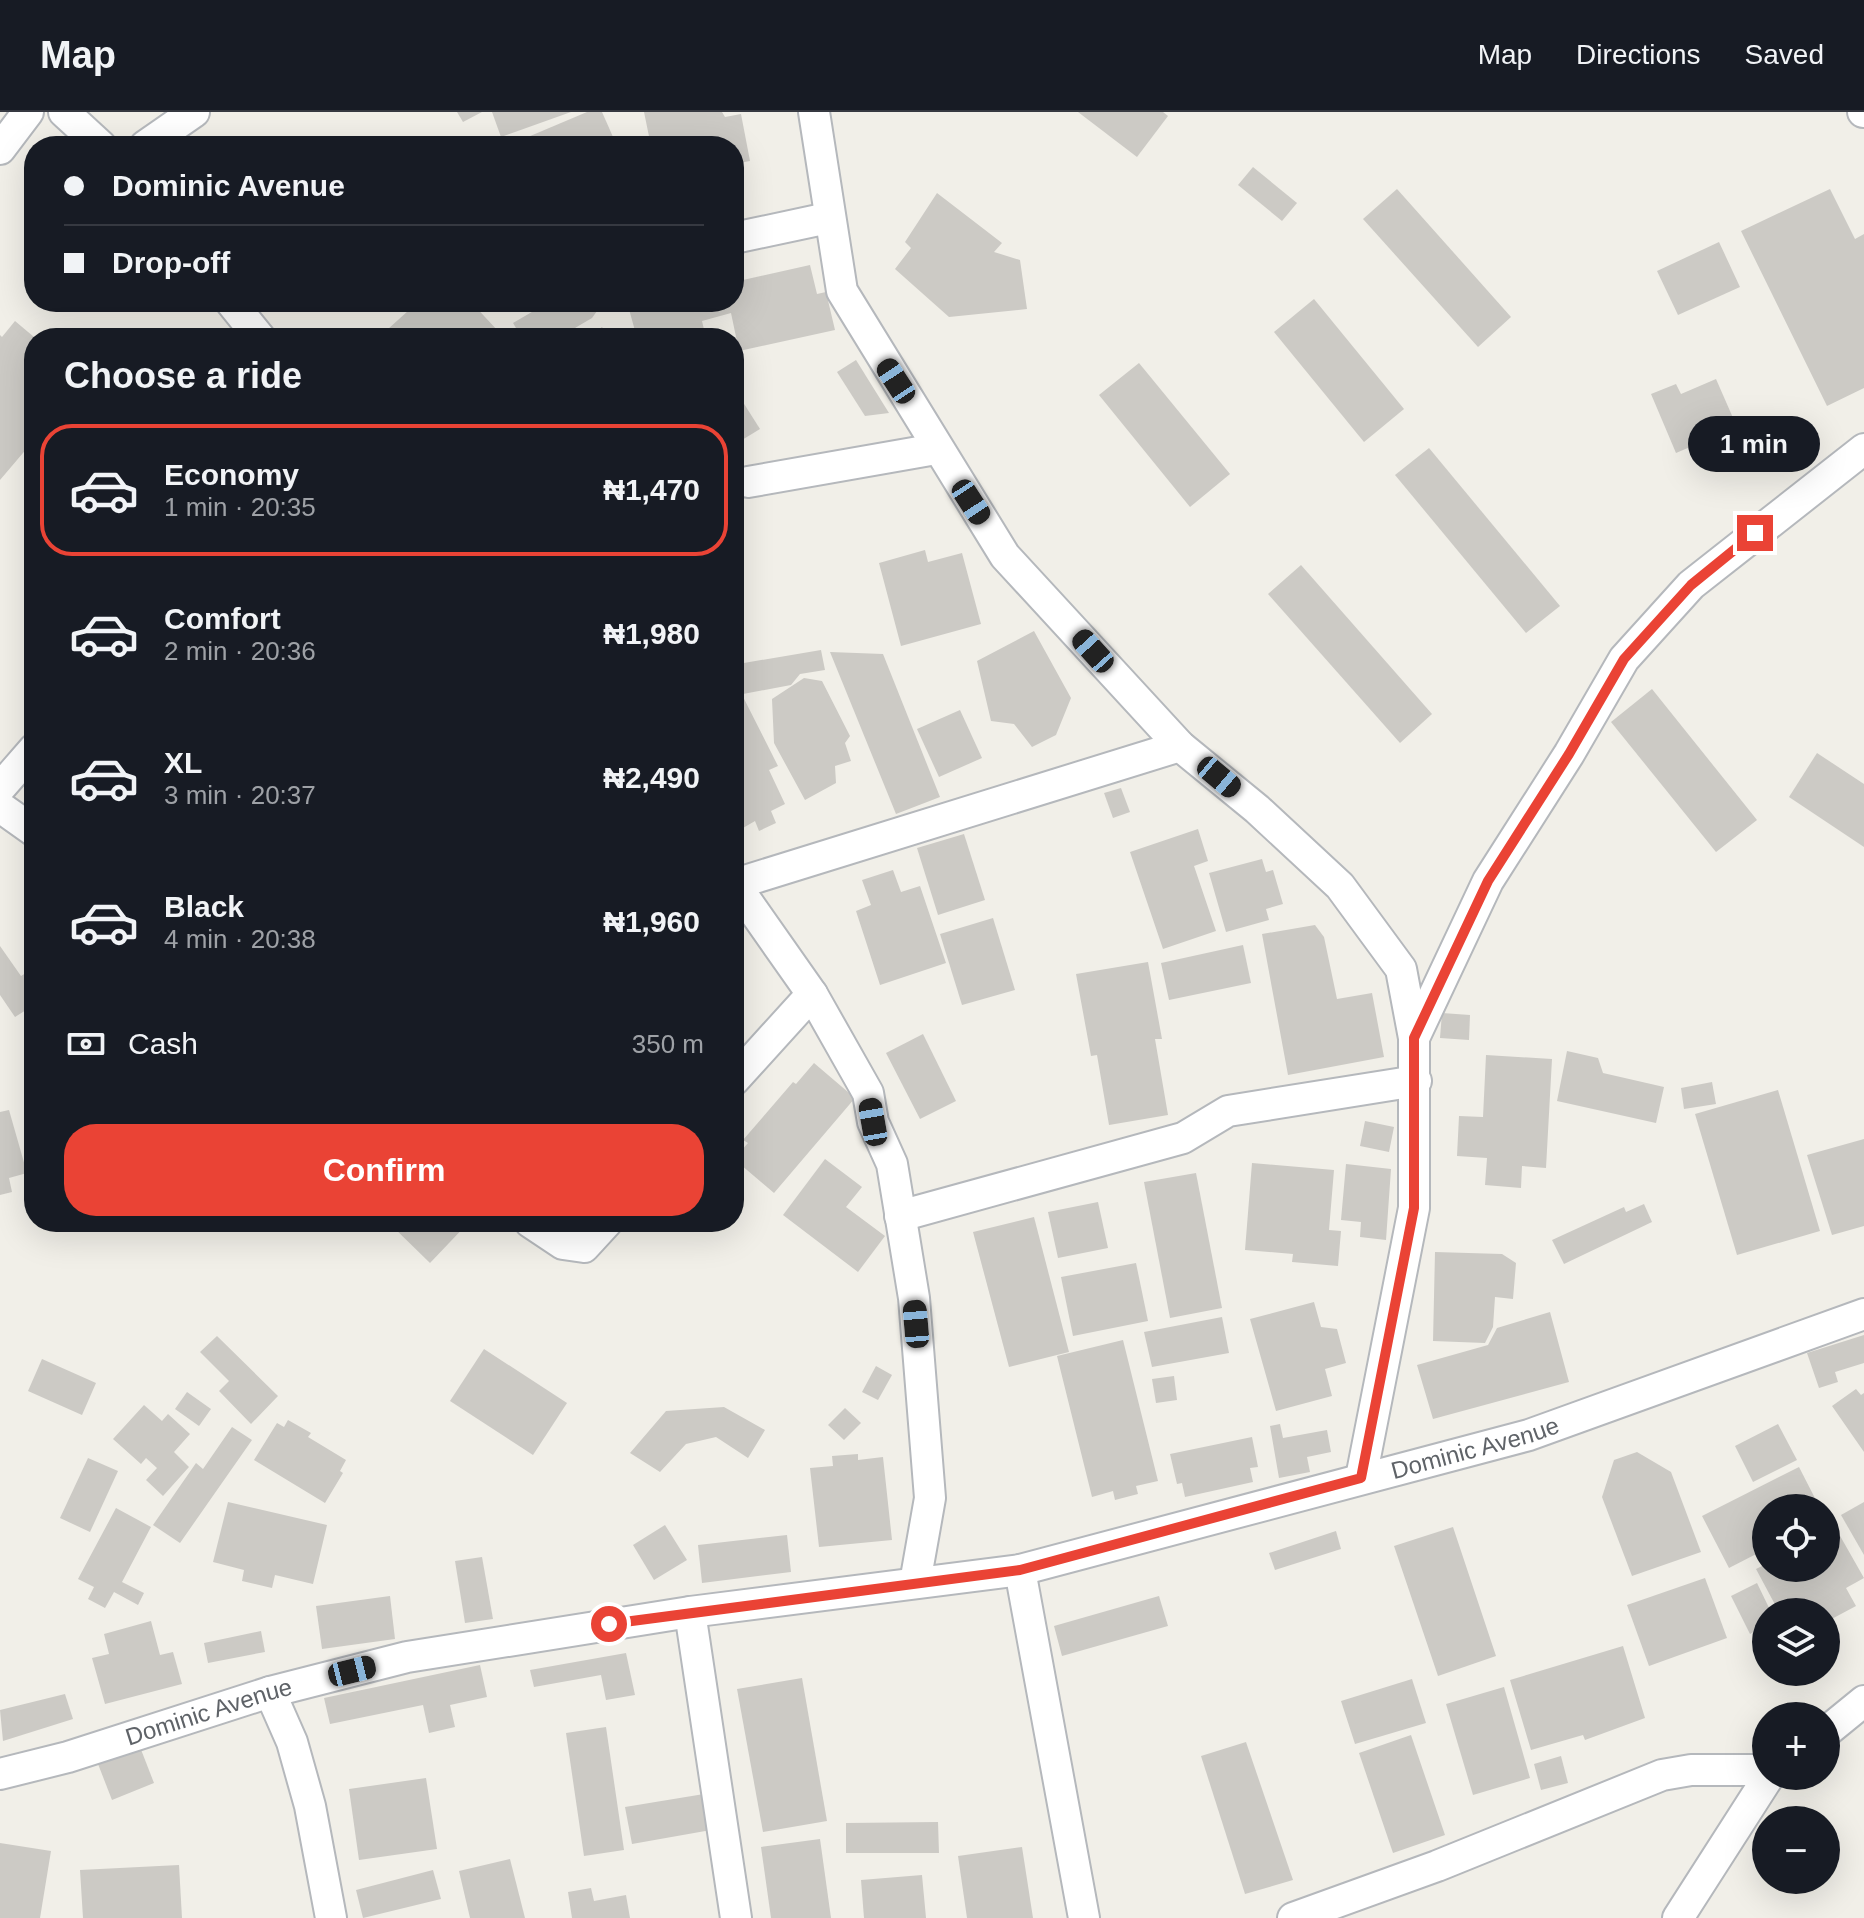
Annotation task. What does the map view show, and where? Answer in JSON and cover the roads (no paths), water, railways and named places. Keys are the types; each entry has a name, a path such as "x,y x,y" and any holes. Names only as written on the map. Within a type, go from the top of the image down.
{"street":[{"path":"0,149 28,112"},
{"path":"64,112 90,136"},
{"path":"159,136 194,112"},
{"path":"814,112 828,218 842,291 936,449 1005,556 1180,746 1257,809 1340,886 1401,969 1414,1038 1414,1208 1361,1478"},
{"path":"744,236 828,218"},
{"path":"239,312 252,328"},
{"path":"748,482 936,449"},
{"path":"1414,1038 1488,881 1569,754 1624,659 1691,585 1864,449"},
{"path":"744,880 1180,746"},
{"path":"0,788 24,760"},
{"path":"0,807 24,824"},
{"path":"744,896 812,994 868,1093 873,1122 892,1164 914,1298 930,1498 915,1583"},
{"path":"744,1069 812,994"},
{"path":"900,1216 1183,1138 1228,1111 1416,1081"},
{"path":"545,1232 563,1244 584,1247 598,1232"},
{"name":"Dominic Avenue","path":"0,1774 68,1757 270,1692 407,1657 690,1612 1020,1570 1529,1435 1864,1314"},
{"path":"1020,1570 1084,1918"},
{"path":"690,1612 736,1918"},
{"path":"270,1692 292,1742 310,1806 331,1918"},
{"path":"1840,1721 1864,1701"},
{"path":"1293,1918 1437,1866 1662,1775 1691,1770 1752,1770"},
{"path":"1678,1918 1760,1790"}]}
